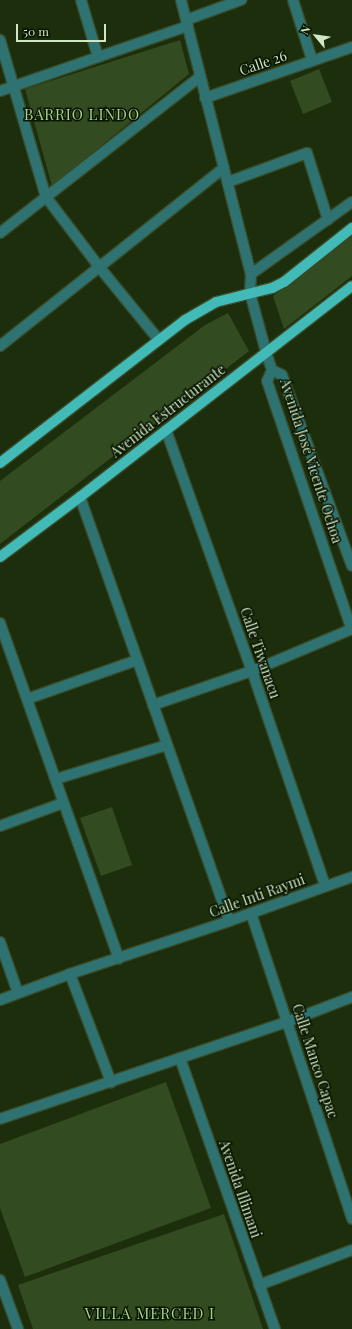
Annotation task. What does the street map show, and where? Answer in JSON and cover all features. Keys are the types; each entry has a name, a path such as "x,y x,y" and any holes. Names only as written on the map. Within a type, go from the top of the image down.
{"main road":[{"path":"0,463 185,320 216,302 272,288 284,282 352,228"},
{"name":"Avenida Estructurante","path":"0,557 80,497 352,286"}],"street":[{"path":"82,0 98,58"},
{"path":"181,0 251,274 250,293 266,352 272,370 282,375 352,566"},
{"path":"0,91 98,58 241,0"},
{"path":"293,0 312,60"},
{"path":"0,40 46,197 100,268 159,340"},
{"name":"Calle 26","path":"205,98 352,47"},
{"path":"0,233 200,77"},
{"path":"228,182 307,153 328,220"},
{"path":"0,346 224,168"},
{"path":"251,274 352,202"},
{"name":"Avenida José Vicente Ochoa","path":"272,370 267,381 352,630"},
{"name":"Calle Tiwanacu","path":"166,430 252,671 325,886"},
{"path":"80,497 229,922"},
{"path":"0,623 119,959"},
{"path":"153,706 252,671 352,630"},
{"path":"27,699 137,660"},
{"path":"56,779 167,745"},
{"path":"0,826 63,803"},
{"name":"Calle Inti Raymi","path":"0,1000 70,974 229,922 352,877"},
{"name":"Calle Manco Capac","path":"251,913 352,1219"},
{"path":"0,942 18,993"},
{"path":"70,974 111,1082"},
{"path":"0,1119 287,1022 352,997"},
{"name":"Avenida Illimani","path":"180,1058 275,1329"},
{"path":"259,1285 352,1250"},
{"path":"0,1280 18,1329"}],"green space":[{"path":"180,40 189,74 52,186 25,89"},
{"path":"319,69 332,102 303,114 290,81"},
{"path":"352,236 352,276 284,329 273,296"},
{"path":"228,313 249,351 0,544 0,481 205,325"},
{"path":"112,807 132,865 101,876 80,818"},
{"path":"166,1082 211,1208 25,1277 0,1208 0,1144"},
{"path":"224,1214 263,1329 33,1329 18,1285"}],"district":[{"name":"BARRIO LINDO","path":"82,115"},
{"name":"VILLA MERCED I","path":"150,1314"}]}
